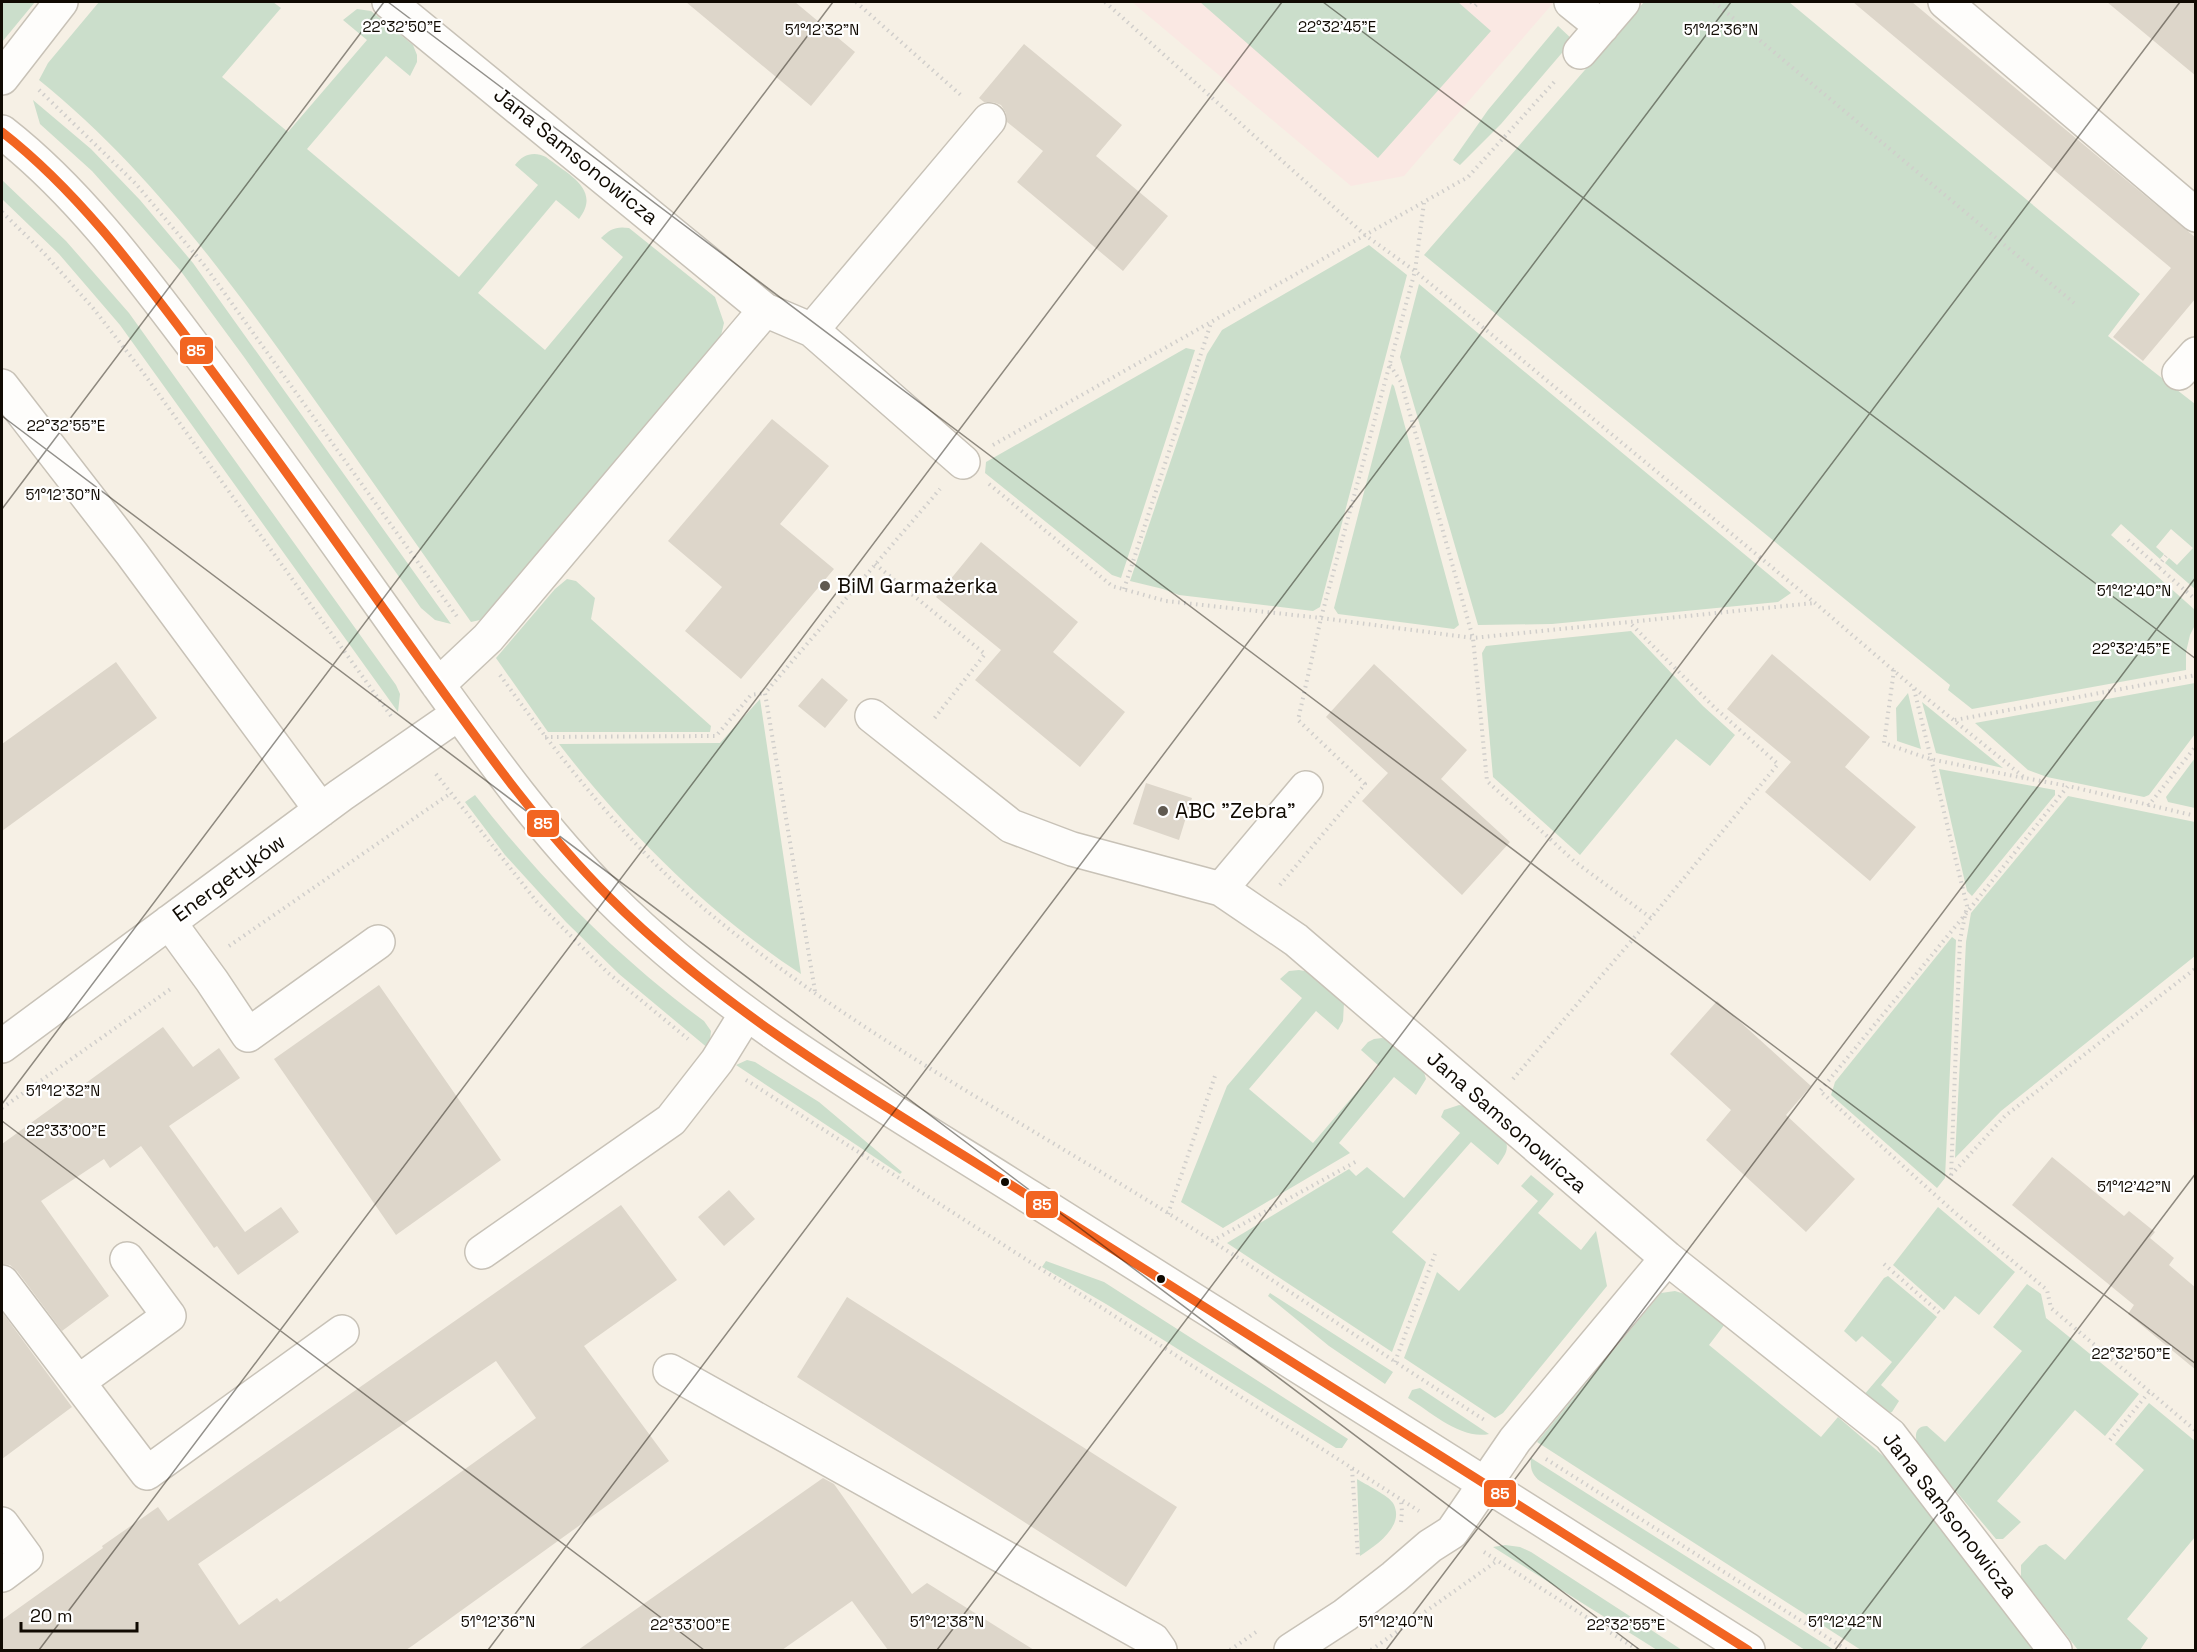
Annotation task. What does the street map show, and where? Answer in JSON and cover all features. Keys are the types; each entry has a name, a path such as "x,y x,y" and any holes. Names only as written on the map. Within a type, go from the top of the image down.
{"street":[{"path":"6,71 61,2"},
{"name":"Jana Samsonowicza","path":"389,2 765,310 812,330 963,462"},
{"path":"1571,2 1602,27"},
{"path":"1580,52 1623,2"},
{"path":"1945,2 2196,215"},
{"path":"812,330 989,120"},
{"path":"2,132 75,202 152,289 526,805 573,861 687,969 787,1042 1129,1261 1748,1650"},
{"path":"438,685 479,647 765,310"},
{"path":"2,386 132,554 321,810"},
{"name":"Energetyków","path":"2,1046 321,810 458,714"},
{"name":"Jana Samsonowicza","path":"872,716 1011,826 1072,849 1228,881 1667,1258 1890,1435 2055,1650"},
{"path":"1228,881 1306,788"},
{"path":"169,922 248,1035 378,942"},
{"path":"482,1252 671,1120 717,1061 746,1014"},
{"path":"1291,1650 1345,1615 1430,1546 1452,1532 1515,1440 1667,1258"},
{"path":"78,1382 169,1316 127,1259"},
{"path":"2,1282 147,1473 342,1332"},
{"path":"670,1371 1153,1640 1160,1650"},
{"path":"2,1524 26,1557 2,1575"}],"path":[{"path":"856,2 989,120"},
{"path":"1105,2 1365,235 1415,271 2025,778"},
{"path":"1471,2 1475,6 1479,2"},
{"path":"1714,2 2074,303"},
{"path":"545,737 716,736 751,694 765,693 963,462 1468,177 1580,52"},
{"path":"6,71 136,184 205,266 479,647 579,781 677,884 719,922 854,1020 1212,1241 1515,1440 1847,1650"},
{"path":"1228,881 1280,886 1365,784 1298,720 1321,618 1415,271 1424,203"},
{"path":"1124,589 1211,322"},
{"path":"1390,364 1401,382 1473,638 1487,781 1574,861 1651,918"},
{"path":"963,462 1112,586 1166,601 1473,638 1815,603"},
{"path":"2128,540 2196,600"},
{"path":"2158,566 2166,556"},
{"path":"875,564 985,654 931,723"},
{"path":"1489,1107 1651,918 1778,764 1715,708 1629,622"},
{"path":"1894,670 1884,743 1930,759 2068,786 2196,816"},
{"path":"1955,720 2196,675"},
{"path":"1914,688 1967,906 1960,940 1951,1176 2005,1116 2196,968"},
{"path":"765,693 815,992"},
{"path":"2148,806 2196,746"},
{"path":"2068,786 1820,1091 1953,1211 2047,1290 2051,1308 2196,1431"},
{"path":"1168,1214 1215,1076"},
{"path":"1212,1241 1359,1160"},
{"path":"1395,1362 1435,1254"},
{"path":"1884,1264 1941,1314"},
{"path":"2110,1440 2149,1392"},
{"path":"1352,1468 1358,1560"},
{"path":"1371,1650 1497,1561"}],"shaded area":[{"path":"1132,2 1554,2 1404,176 1351,186"},
{"path":"2195,1053 2195,1133 2190,1112"}],"green space":[{"path":"2,2 35,2 2,42"},
{"path":"99,2 273,2 281,8 222,77 288,132 367,40 343,20 357,9 371,11 413,45 417,62 410,76 386,56 307,149 459,277 538,185 515,165 518,161 529,155 542,155 572,176 584,191 586,199 585,208 579,219 556,200 478,293 545,350 623,257 601,238 607,232 620,227 629,228 715,297 724,323 718,348 480,620 471,622 279,350 184,226 116,150 39,80 48,63"},
{"path":"1200,2 1458,2 1491,31 1378,158"},
{"path":"1644,2 1789,2 2140,294 2108,336 2195,404 2195,589 2165,563 2169,558 2177,565 2193,548 2171,529 2156,547 2164,554 2160,559 2121,524 2111,535 2195,610 2195,625 2186,652 2186,670 1972,709 1948,690 1950,685 1424,255"},
{"path":"1558,26 1573,40 1501,124 1460,165 1453,160 1488,110"},
{"path":"33,100 91,149 140,200 193,263 451,624 435,620 421,608 180,270 92,171 40,124"},
{"path":"2,180 66,241 129,313 396,685 400,694 398,712 120,325 59,254 2,199"},
{"path":"1369,245 1407,275 1320,607 1313,611 1179,595 1130,581 1207,354 1222,330"},
{"path":"1419,284 1791,593 1778,602 1552,624 1478,625 1400,357"},
{"path":"1186,348 1195,350 1121,578 1112,575 985,473 986,462"},
{"path":"1392,384 1459,625 1454,629 1338,614 1334,608"},
{"path":"567,579 576,581 595,598 591,619 711,726 710,732 548,732 496,658 555,589"},
{"path":"1631,631 1703,706 1735,735 1710,766 1676,739 1580,855 1493,777 1482,653 1486,646"},
{"path":"2195,683 2195,734 2149,795 2144,797 2047,777 2028,770 1975,723"},
{"path":"1908,693 1921,749 1897,741 1896,708"},
{"path":"760,699 801,974 733,924 670,869 612,808 559,744 720,743"},
{"path":"1922,702 2003,768 1936,753"},
{"path":"2195,758 2195,808 2168,802 2166,797"},
{"path":"1939,769 2055,790 2055,795 1972,896 1967,891"},
{"path":"475,795 526,857 582,916 641,971 704,1021 711,1031 709,1049 619,974 566,922 505,855 465,802"},
{"path":"2068,796 2195,822 2195,956 2001,1111 1955,1158 1966,942 1971,913"},
{"path":"1952,937 1956,940 1945,1178 1937,1188 1831,1095 1835,1082"},
{"path":"1289,971 1310,972 1344,1003 1343,1021 1338,1030 1316,1011 1249,1089 1313,1143 1379,1066 1361,1050 1368,1042 1382,1038 1392,1041 1423,1069 1426,1079 1416,1095 1394,1077 1339,1143 1350,1153 1223,1228 1181,1202 1227,1086 1302,998 1280,979"},
{"path":"747,1060 755,1062 819,1102 902,1172 900,1174 736,1065"},
{"path":"1459,1105 1466,1106 1505,1139 1507,1150 1498,1165 1471,1142 1392,1232 1426,1262 1392,1352 1227,1243 1349,1169 1356,1176 1367,1167 1404,1198 1460,1133 1441,1117 1444,1110"},
{"path":"1531,1175 1554,1194 1538,1213 1581,1250 1596,1231 1607,1286 1503,1413 1495,1418 1404,1358 1437,1272 1459,1291 1538,1201 1521,1186"},
{"path":"1938,1207 2015,1272 1979,1315 1955,1296 1944,1310 1893,1265"},
{"path":"1046,1261 1104,1282 1348,1439 1342,1448 1336,1448 1106,1304 1042,1267"},
{"path":"1888,1276 1937,1317 1881,1385 1899,1401 1892,1412 1887,1414 1863,1396 1892,1362 1862,1336 1856,1342 1844,1331 1884,1278"},
{"path":"2027,1284 2041,1294 2046,1318 2139,1394 2105,1436 2075,1410 1997,1501 2021,1522 2003,1539 1996,1539 1919,1447 1916,1433 1920,1428 1927,1426 1945,1442 2022,1351 1993,1327"},
{"path":"1675,1291 1688,1295 1725,1324 1709,1345 1821,1437 1838,1417 1888,1460 2035,1650 1861,1650 1537,1442 1661,1293"},
{"path":"1270,1293 1393,1372 1385,1384 1329,1346 1268,1296"},
{"path":"1420,1388 1489,1434 1478,1435 1457,1429 1408,1398 1412,1390"},
{"path":"2149,1403 2195,1441 2195,1537 2127,1619 2148,1638 2140,1650 2078,1650 2021,1577 2021,1565 2039,1546 2046,1544 2065,1560 2144,1470 2115,1444"},
{"path":"1531,1458 1834,1650 1805,1650 1540,1481 1532,1471"},
{"path":"1357,1479 1391,1500 1396,1511 1395,1520 1387,1534 1360,1556"},
{"path":"1505,1545 1520,1547 1531,1552 1682,1650 1657,1650 1493,1547"}],"building":[{"path":"686,2 795,2 855,52 811,106"},
{"path":"1853,2 1912,2 2196,238 2196,298 2143,361 2113,337 2171,268"},
{"path":"2107,2 2196,2 2196,76"},
{"path":"1024,44 1122,125 1096,156 1168,216 1123,271 1017,182 1043,151 1007,122 1006,113 1001,105 984,102 979,98"},
{"path":"772,419 829,466 780,524 834,569 741,679 685,631 722,587 668,541"},
{"path":"981,542 1078,622 1053,652 1125,712 1080,767 975,680 1001,650 936,597"},
{"path":"1772,654 1870,737 1845,767 1916,827 1870,881 1765,792 1791,762 1727,709"},
{"path":"116,662 157,718 2,831 2,744"},
{"path":"1374,664 1467,750 1441,779 1510,842 1462,895 1362,801 1388,773 1326,717"},
{"path":"822,678 848,700 825,728 798,706"},
{"path":"1146,783 1192,798 1179,840 1133,824"},
{"path":"379,985 501,1160 396,1235 274,1059"},
{"path":"1717,1001 1811,1086 1786,1115 1855,1179 1806,1232 1706,1140 1731,1110 1670,1054"},
{"path":"163,1027 193,1067 219,1048 240,1078 169,1126 245,1232 281,1207 299,1232 238,1275 217,1246 214,1248 141,1146 110,1168 104,1159 41,1201 109,1296 62,1331 17,1271 10,1265 2,1264 2,1144"},
{"path":"2052,1157 2124,1216 2129,1211 2155,1232 2150,1238 2174,1258 2169,1265 2196,1288 2196,1370 2128,1314 2134,1305 2012,1205"},
{"path":"729,1190 755,1219 724,1246 698,1217"},
{"path":"621,1205 677,1280 584,1346 669,1461 406,1650 2,1650 2,1620 158,1507 168,1521","holes":["496,1361 536,1418 280,1602 277,1598 239,1625 198,1564"]},
{"path":"847,1297 1177,1507 1126,1587 797,1377"},
{"path":"2,1312 72,1407 2,1459"},
{"path":"823,1478 834,1484 912,1594 927,1583 1034,1650 888,1650 852,1601 782,1650 578,1650"}],"transit line":[{"name":"85","path":"2,132 57,181 107,235 253,427 440,688 532,811 582,869 656,941 758,1021 865,1094 1748,1650"}],"place":[{"name":"BiM Garmażerka","path":"825,586"},
{"name":"ABC \"Zebra\"","path":"1163,811"}]}
